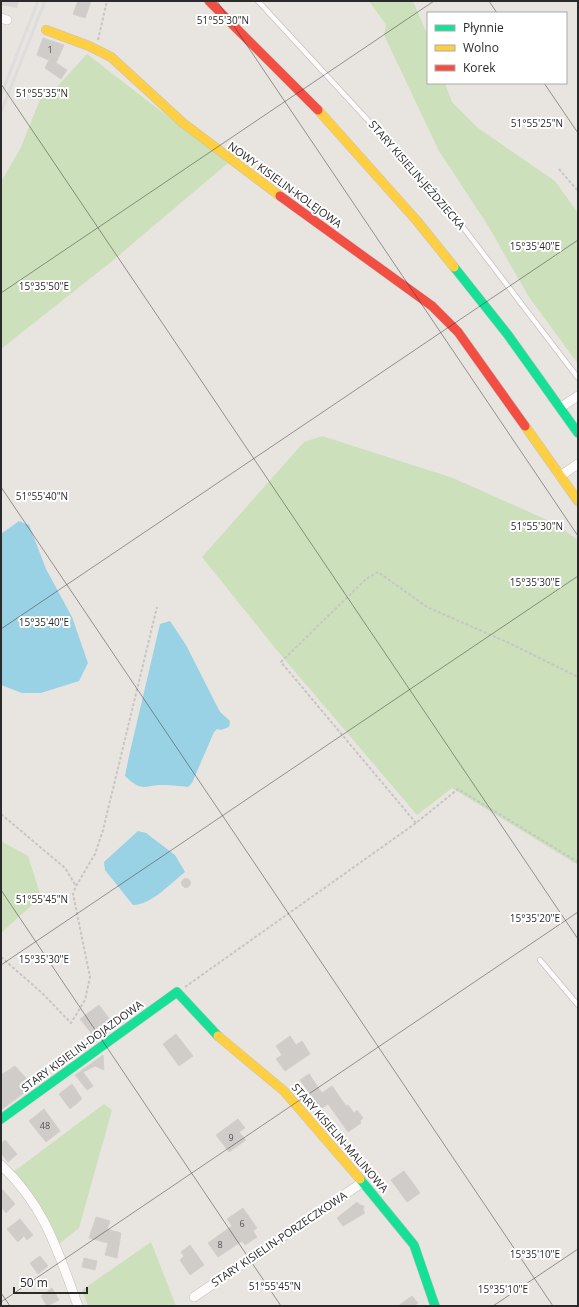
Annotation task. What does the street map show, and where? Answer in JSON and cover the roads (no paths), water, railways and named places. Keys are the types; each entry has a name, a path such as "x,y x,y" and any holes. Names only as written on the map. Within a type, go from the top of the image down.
{"street":[{"path":"209,1 324,116 417,221 508,335 561,407 578,433"},
{"name":"NOWY KISIELIN-KOLEJOWA","path":"46,30 96,49 111,57 183,123 283,199 432,306 458,332 492,382 578,501"},
{"path":"561,407 578,396"},
{"path":"560,476 578,464"},
{"name":"STARY KISIELIN-DOJAZDOWA","path":"1,1120 177,992"},
{"name":"STARY KISIELIN-MALINOWA","path":"177,992 210,1029 284,1091 363,1182 414,1245 434,1306"},
{"path":"1,1165 39,1210 54,1242 78,1306"},
{"name":"STARY KISIELIN-PORZECZKOWA","path":"194,1297 363,1182"}],"lane":[{"name":"STARY KISIELIN-JEŹDZIECKA","path":"258,1 446,205 578,378"},
{"path":"540,960 578,1005"}],"water":[{"path":"19,521 29,525 46,569 72,617 88,663 79,681 41,693 22,693 1,685 1,534"},
{"path":"170,621 186,645 220,712 230,721 229,727 221,730 217,729 214,732 192,783 188,787 159,785 144,787 136,785 125,776 160,624"},
{"path":"138,831 146,833 175,855 185,872 154,897 140,904 133,905 105,870 104,862"}],"railway":[{"path":"1,95 38,1"},
{"path":"1,112 45,1"}]}
